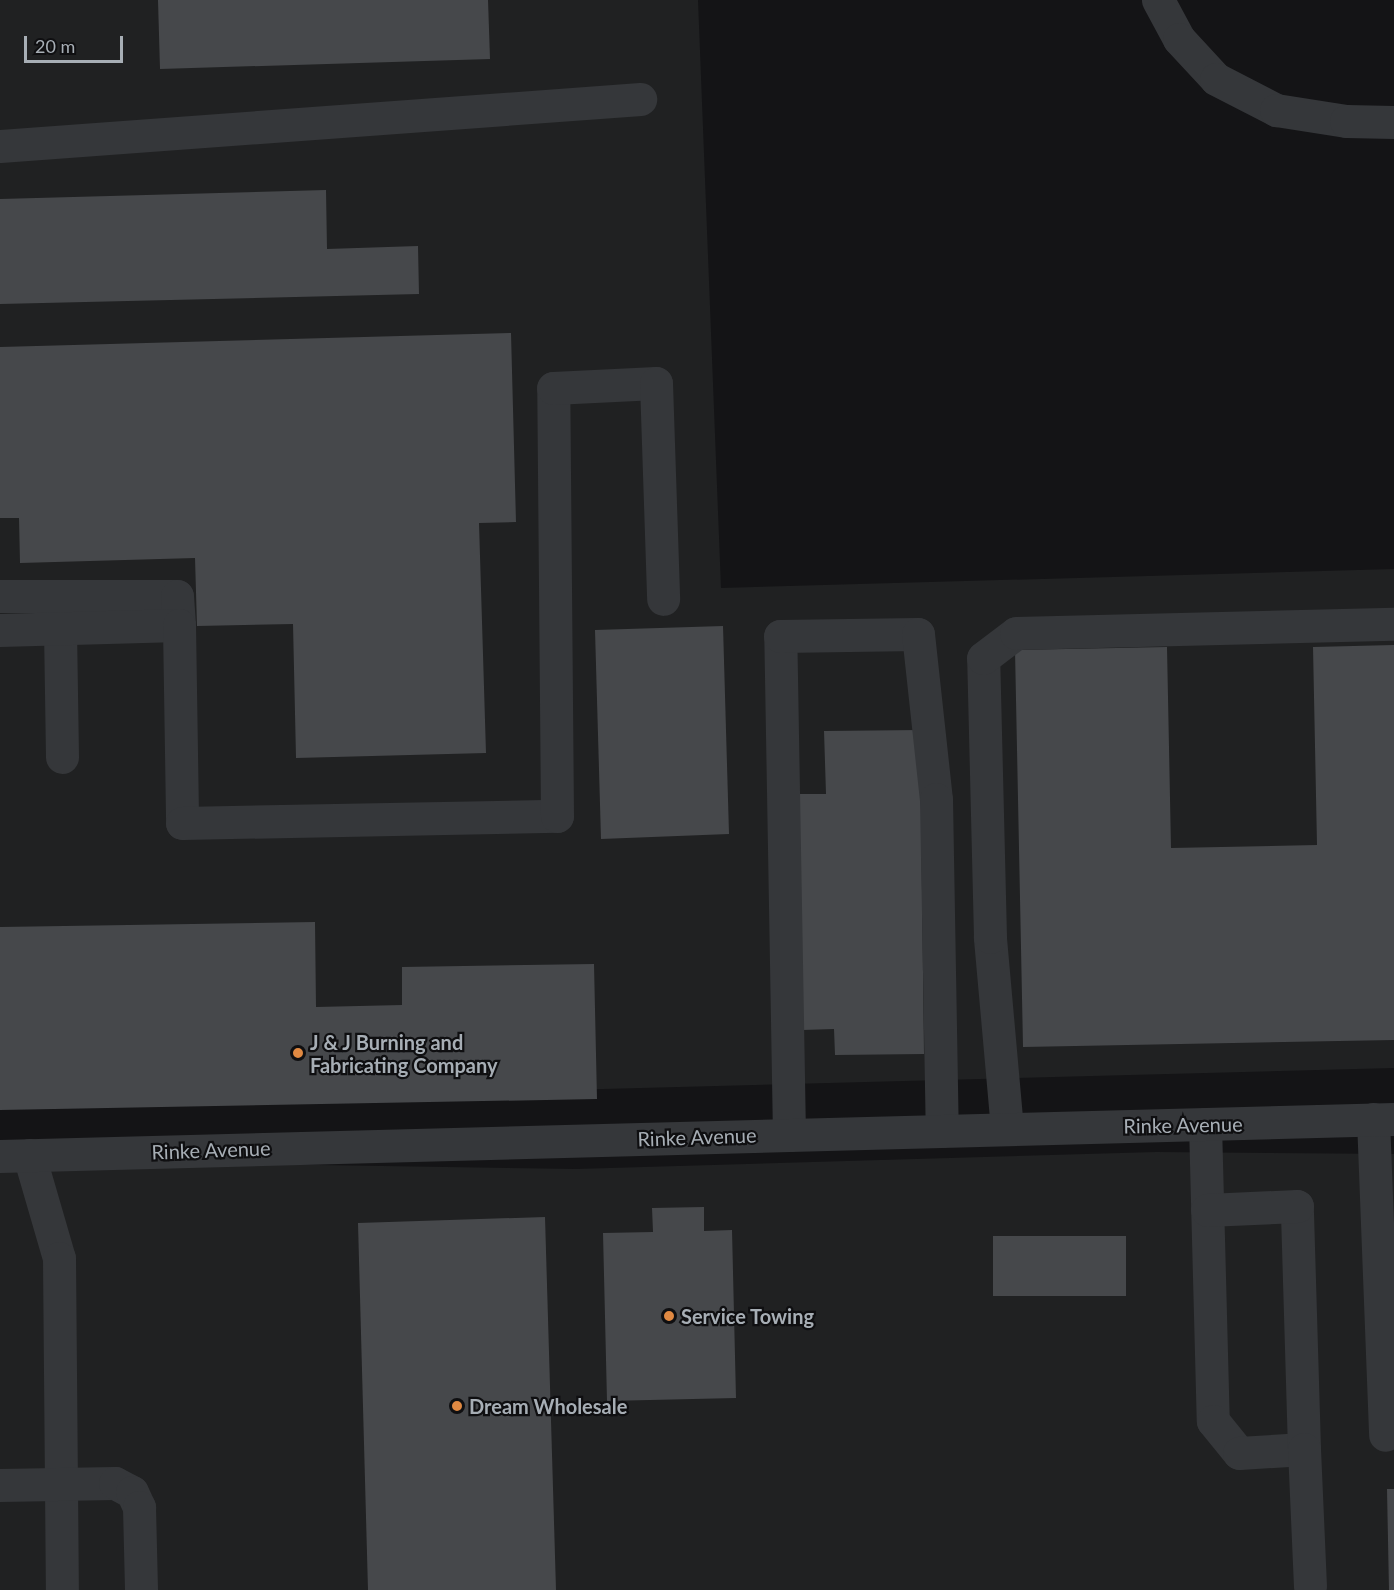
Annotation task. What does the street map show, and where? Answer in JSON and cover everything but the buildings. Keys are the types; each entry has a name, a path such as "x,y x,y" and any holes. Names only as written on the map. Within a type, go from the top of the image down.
{"street":[{"path":"1158,0 1179,39 1216,79 1276,110 1346,121 1394,122"},
{"path":"0,146 639,99"},
{"path":"0,596 177,596 182,824 557,816 553,388 656,383 663,599"},
{"path":"1007,1129 990,937 983,658 1016,633 1394,624"},
{"path":"0,630 179,625"},
{"path":"60,628 62,757"},
{"path":"789,1135 780,636 918,634 936,799 942,1131"},
{"path":"1383,1119 1385,1435"},
{"name":"Rinke Avenue","path":"15,1156 1383,1119"},
{"path":"1205,1124 1213,1421 1239,1453 1304,1449"},
{"path":"15,1156 59,1258 62,1590"},
{"path":"1207,1210 1297,1206 1310,1586"},
{"path":"0,1485 115,1483 132,1491 139,1507 141,1590"}],"shaded area":[{"path":"0,0 698,0 721,588 1394,569 1394,1068 0,1105"},
{"path":"1156,1152 1394,1154 1394,1590 0,1590 0,1160 576,1169"}],"place":[{"name":"J & J Burning and Fabricating Company","path":"298,1053"},
{"name":"Service Towing","path":"669,1316"},
{"name":"Dream Wholesale","path":"457,1406"}]}
